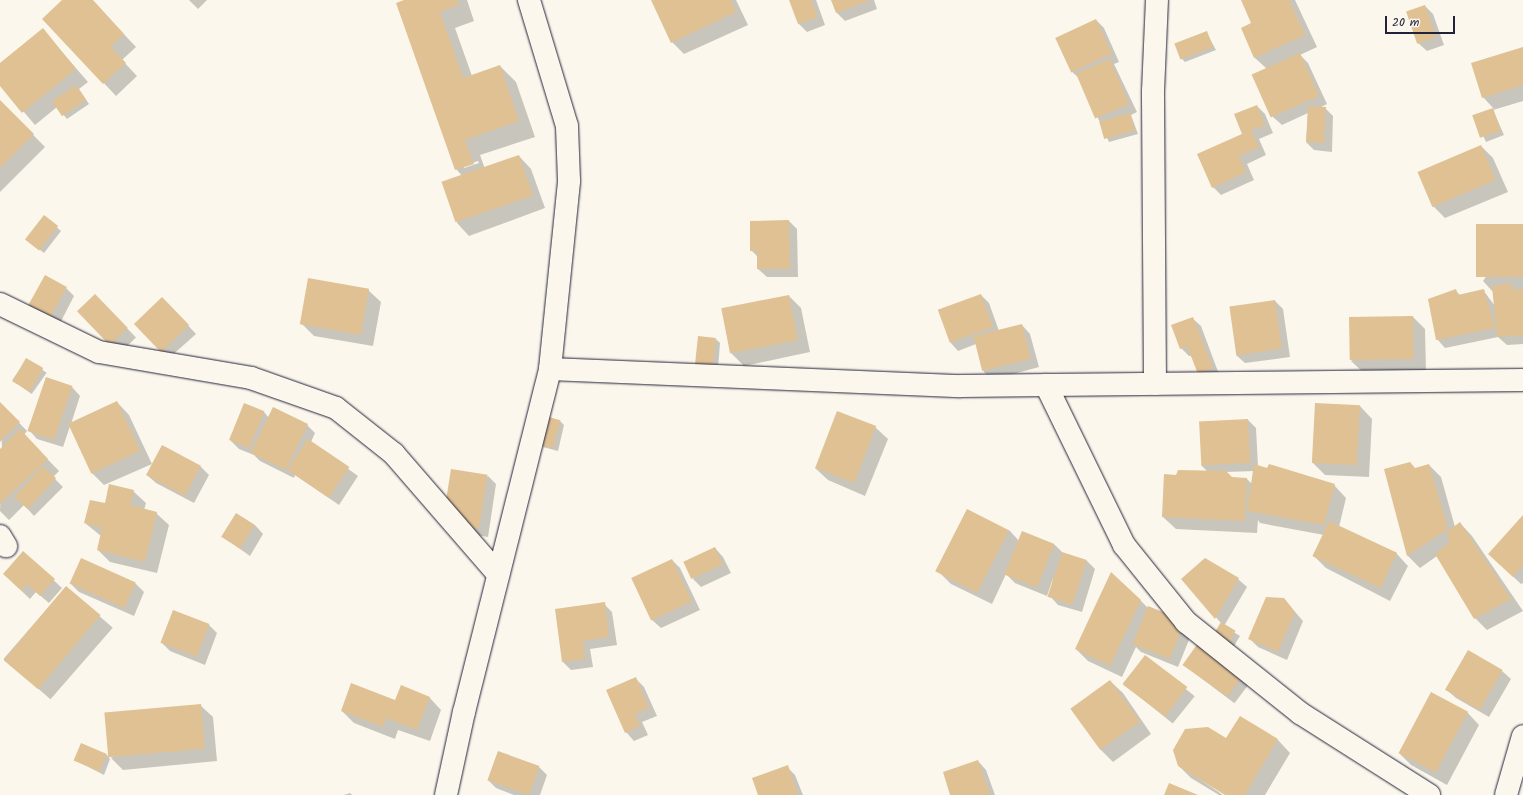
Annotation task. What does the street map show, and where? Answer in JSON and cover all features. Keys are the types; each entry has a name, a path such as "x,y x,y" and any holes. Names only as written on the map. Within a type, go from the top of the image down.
{"street":[{"path":"446,795 498,574 550,369 569,181 567,126 529,0"},
{"path":"1155,384 1153,91 1157,0"},
{"path":"0,304 98,352 251,378 336,408 394,454 498,574"},
{"path":"550,369 961,386 1523,380"},
{"path":"1046,385 1124,545 1186,622 1300,713 1429,795"},
{"path":"1506,795 1523,736"}],"building":[{"path":"62,0 93,0 124,34 111,47 126,63 103,84 42,19"},
{"path":"404,0 457,0 459,5 440,12 463,78 500,65 519,121 465,140 474,164 455,170 396,3"},
{"path":"651,0 731,0 736,12 671,43"},
{"path":"789,0 811,0 818,17 798,24"},
{"path":"831,0 871,0 836,13"},
{"path":"1241,0 1289,0 1305,35 1254,58 1241,28 1251,23"},
{"path":"1425,5 1436,37 1417,44 1406,12"},
{"path":"1096,19 1112,53 1071,72 1055,38"},
{"path":"43,28 76,69 22,113 0,86 0,63"},
{"path":"1207,31 1213,47 1180,59 1174,44"},
{"path":"1523,47 1523,85 1482,98 1471,63"},
{"path":"1300,53 1319,96 1271,117 1252,75"},
{"path":"1110,59 1129,104 1095,119 1076,73"},
{"path":"76,85 86,100 62,116 52,101"},
{"path":"0,100 34,134 0,168"},
{"path":"1257,105 1265,125 1251,130 1259,147 1239,156 1246,172 1212,188 1197,154 1242,134 1234,114"},
{"path":"1308,106 1326,107 1324,143 1306,142"},
{"path":"1493,108 1501,131 1480,138 1472,115"},
{"path":"1130,113 1135,130 1104,139 1099,122"},
{"path":"1481,145 1496,180 1432,207 1417,172"},
{"path":"519,155 533,196 455,222 441,182"},
{"path":"44,215 58,226 39,251 25,239"},
{"path":"789,220 790,269 757,269 757,251 750,251 750,221"},
{"path":"1476,224 1523,224 1523,277 1476,277"},
{"path":"45,275 67,287 46,326 24,313"},
{"path":"308,278 369,289 361,335 300,324"},
{"path":"1511,283 1512,290 1523,289 1523,335 1497,337 1492,286"},
{"path":"1456,289 1458,295 1484,289 1495,328 1436,340 1428,299"},
{"path":"95,294 128,328 110,345 77,311"},
{"path":"981,294 993,327 950,343 938,310"},
{"path":"789,295 798,340 730,353 721,308"},
{"path":"162,297 189,325 161,352 134,324"},
{"path":"1275,300 1282,349 1236,355 1229,306"},
{"path":"1413,316 1414,359 1350,360 1349,317"},
{"path":"1193,317 1213,368 1198,374 1187,346 1180,349 1171,325"},
{"path":"1022,324 1031,359 982,371 973,336"},
{"path":"698,336 716,338 713,367 695,365"},
{"path":"26,358 43,368 30,391 12,381"},
{"path":"46,377 72,386 54,440 27,431"},
{"path":"117,401 140,451 91,474 68,424"},
{"path":"0,402 20,422 0,442"},
{"path":"244,403 264,411 249,448 229,440"},
{"path":"1315,403 1360,405 1357,465 1312,463"},
{"path":"273,407 308,424 286,470 251,453"},
{"path":"837,411 876,426 854,483 815,468"},
{"path":"545,416 560,420 553,448 537,444"},
{"path":"1248,419 1250,463 1201,466 1199,422"},
{"path":"20,429 48,459 0,504 0,449"},
{"path":"308,439 349,467 329,498 287,470"},
{"path":"162,445 201,466 185,496 146,475"},
{"path":"1410,462 1415,468 1429,464 1448,529 1407,556 1384,469"},
{"path":"1254,464 1267,468 1269,464 1335,484 1324,525 1247,511"},
{"path":"43,466 56,478 28,509 14,497"},
{"path":"451,469 488,475 479,529 442,523"},
{"path":"1178,470 1226,471 1232,477 1247,478 1245,521 1162,517 1164,474 1176,475"},
{"path":"109,484 134,490 130,505 157,512 145,562 97,550 102,528 84,523 90,500 105,503"},
{"path":"967,509 1009,530 977,593 935,571"},
{"path":"236,513 255,525 240,548 221,537"},
{"path":"1523,515 1523,565 1513,577 1488,554"},
{"path":"1329,521 1397,553 1380,588 1313,556"},
{"path":"1460,522 1511,599 1474,619 1435,554 1449,543 1447,532"},
{"path":"1022,531 1054,544 1037,588 1004,575"},
{"path":"715,547 723,564 691,579 683,562"},
{"path":"23,551 55,579 40,596 27,584 22,591 3,574"},
{"path":"1062,552 1087,560 1072,605 1047,597"},
{"path":"81,558 136,582 124,608 70,584"},
{"path":"1205,558 1239,578 1215,619 1181,579"},
{"path":"672,559 692,602 651,621 631,578"},
{"path":"1111,572 1141,600 1110,666 1075,649"},
{"path":"66,586 100,615 38,689 4,660"},
{"path":"1266,597 1284,598 1295,612 1278,652 1248,639"},
{"path":"605,602 609,637 583,641 585,659 562,662 555,609"},
{"path":"1148,606 1185,621 1170,659 1133,644"},
{"path":"173,610 209,624 197,657 160,643"},
{"path":"1221,622 1236,631 1228,643 1214,634"},
{"path":"1198,643 1243,675 1228,697 1183,665"},
{"path":"1468,650 1503,670 1480,710 1445,690"},
{"path":"1145,655 1187,687 1165,716 1123,685"},
{"path":"636,677 649,708 635,714 640,726 625,733 606,690"},
{"path":"1110,680 1140,721 1100,750 1070,709"},
{"path":"351,683 395,700 401,685 430,697 417,730 386,718 383,727 341,711"},
{"path":"1431,692 1468,712 1436,773 1399,753"},
{"path":"201,704 205,749 108,757 104,712"},
{"path":"1240,716 1278,739 1245,795 1225,795 1178,766 1173,750 1185,729 1208,727 1226,738"},
{"path":"81,743 107,754 99,771 74,760"},
{"path":"498,751 539,766 529,795 487,780"},
{"path":"978,760 990,795 950,795 943,772"},
{"path":"788,765 798,795 758,795 752,778"},
{"path":"1169,783 1198,795 1164,795"}]}
